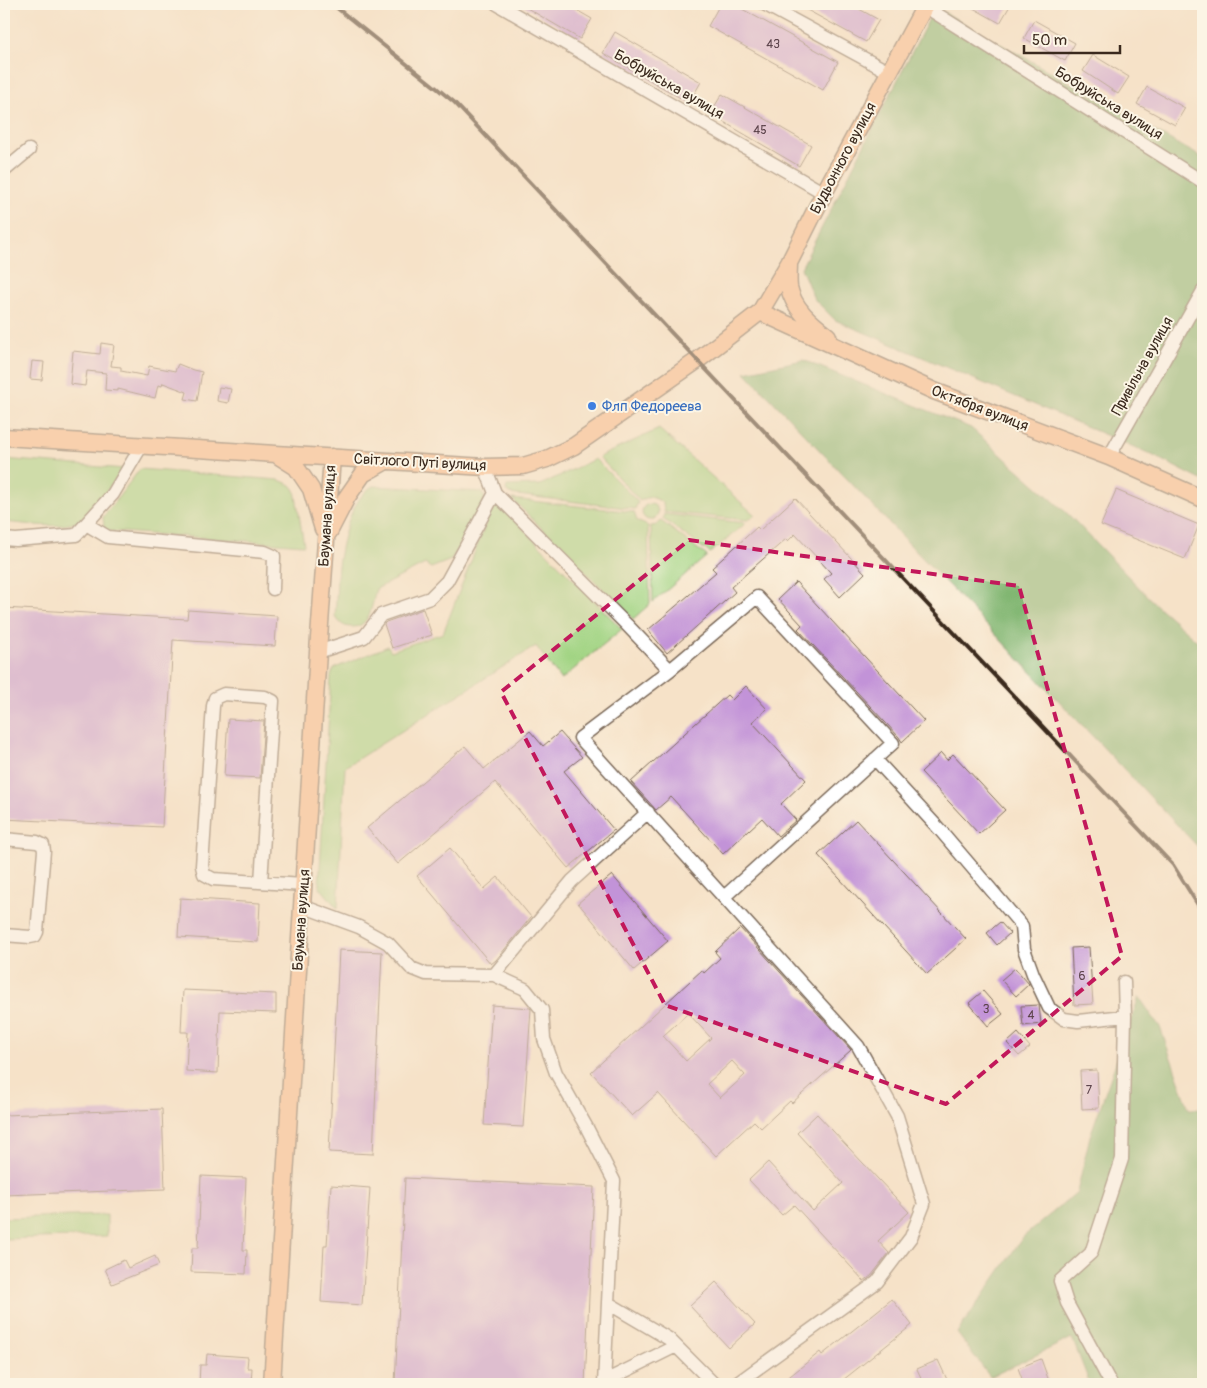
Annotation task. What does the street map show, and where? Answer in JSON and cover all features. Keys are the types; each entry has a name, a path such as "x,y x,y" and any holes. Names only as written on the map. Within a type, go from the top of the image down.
{"main road":[{"name":"Будьонного вулиця","path":"760,312 789,263 924,4"},
{"path":"789,263 789,287 799,309 813,325 849,352"},
{"name":"Октября вулиця","path":"760,312 934,391 1110,457 1203,499"},
{"name":"Світлого Путі вулиця","path":"4,436 485,467 523,466 547,459 574,446 698,360 760,312"},
{"path":"272,453 296,467 311,489 326,539"},
{"name":"Баумана вулиця","path":"272,1384 332,457"},
{"path":"326,539 347,497 363,474 386,461"}],"street":[{"name":"Бобруйська вулиця","path":"497,4 824,193"},
{"path":"764,4 889,72"},
{"name":"Бобруйська вулиця","path":"924,4 1203,182"},
{"path":"4,171 29,150"},
{"name":"Привільна вулиця","path":"1110,457 1203,291"},
{"path":"4,540 76,535 113,494 142,445"},
{"path":"485,467 495,493 670,670"},
{"path":"318,652 364,637 381,615 430,598 448,581 495,493"},
{"path":"86,524 108,537 265,552 274,556 273,589"},
{"path":"724,897 893,743 757,597 670,670 580,738 858,1046 897,1116 924,1204 911,1237 878,1282 736,1384"},
{"path":"261,882 273,701 265,697 224,694 215,698 213,706 202,866 204,874 213,879 303,885"},
{"path":"875,759 941,831 1022,926 1024,949 1049,1008 1064,1019 1078,1021 1125,1016"},
{"path":"494,975 572,881 648,812"},
{"path":"4,839 37,842 43,845 44,851 37,932 35,936 30,937 4,935"},
{"path":"302,906 359,927 388,943 411,968 426,974 494,975 525,989 542,1010 544,1040 556,1073 614,1181 605,1383 676,1346"},
{"path":"1111,1384 1067,1303 1060,1282 1091,1253 1122,1159 1124,982"},
{"path":"608,1303 669,1339 714,1384"}],"highlighted area":[{"path":"689,540 1019,586 1122,956 946,1104 665,1005 501,692"}],"green space":[{"path":"935,7 1203,158 1203,481 1148,453 835,320 814,299 801,268"},
{"path":"803,360 971,428 1068,514 1154,603 1203,646 1203,852 745,372"},
{"path":"659,429 755,515 748,520 664,512 663,503 657,499 649,497 640,501 599,457"},
{"path":"4,459 125,469 82,520 65,525 34,525 4,522"},
{"path":"595,459 638,502 635,509 509,494 506,491 507,486 540,485"},
{"path":"140,469 279,480 291,485 295,490 304,545 108,531 104,528 103,517"},
{"path":"373,486 482,492 485,499 451,560 431,568 425,564 376,589 367,619 358,626 348,627 342,624 335,616 339,561 350,516 360,498"},
{"path":"512,499 634,512 637,521 648,526 650,604 633,619"},
{"path":"495,500 622,629 561,680 536,646 345,767 338,909 319,886 331,676 335,668 388,646 391,651 443,633"},
{"path":"647,504 653,504 658,509 656,518 647,520 642,515 642,509"},
{"path":"664,514 746,523 710,553 663,519"},
{"path":"661,521 707,556 653,602 651,526 657,525"},
{"path":"1139,997 1160,1027 1189,1109 1203,1109 1203,1384 1090,1384 1072,1338 990,1377 957,1333 1023,1237 1077,1192 1090,1136"},
{"path":"107,1215 107,1236 4,1239 4,1218"}],"building":[{"path":"520,4 566,4 592,19 580,39"},
{"path":"720,4 733,4 838,62 823,90 708,26"},
{"path":"796,4 850,4 879,20 866,42"},
{"path":"966,4 1011,4 1000,23"},
{"path":"1034,20 1075,43 1065,61 1024,38"},
{"path":"615,32 701,82 689,103 603,53"},
{"path":"1093,55 1129,77 1118,94 1083,71"},
{"path":"1147,87 1185,108 1175,125 1137,104"},
{"path":"722,94 811,145 799,166 710,114"},
{"path":"101,343 114,345 111,366 121,367 121,371 147,376 149,366 175,371 178,364 202,372 197,401 185,399 187,392 163,383 162,386 158,385 155,398 118,389 118,391 105,390 106,373 87,371 85,386 70,384 73,351 100,354"},
{"path":"32,361 44,362 42,380 30,379"},
{"path":"219,387 231,389 228,403 217,401"},
{"path":"1116,490 1199,525 1185,559 1101,525"},
{"path":"795,498 865,573 840,597 824,579 831,573 795,534 788,541 786,539 731,587 735,592 667,653 648,630 716,572 712,568 757,527 760,530"},
{"path":"796,582 924,721 902,742 798,629 802,625 778,599"},
{"path":"4,608 187,619 188,610 277,616 275,646 173,640 162,827 4,819"},
{"path":"423,609 432,635 392,648 384,624"},
{"path":"746,686 767,709 752,722 806,780 781,804 796,820 778,836 762,818 723,854 671,797 656,810 631,782 727,695 732,700"},
{"path":"228,719 264,721 260,778 224,776"},
{"path":"530,731 543,746 560,732 582,757 564,771 614,830 568,868 495,782 398,864 367,828 465,746 484,769"},
{"path":"941,753 947,760 953,754 1005,810 979,834 921,772"},
{"path":"856,820 966,939 927,974 818,855"},
{"path":"450,848 484,889 498,877 531,917 491,964 417,876"},
{"path":"612,875 668,941 634,970 578,903"},
{"path":"180,898 260,903 258,942 178,937"},
{"path":"1000,922 1010,933 997,945 987,933"},
{"path":"740,928 851,1050 761,1128 754,1121 716,1156 658,1093 632,1116 591,1072 702,970 704,973 720,958 715,952","holes":["688,1013 711,1038 686,1061 663,1036","732,1061 745,1075 720,1098 707,1084"]},
{"path":"1089,947 1093,1004 1074,1005 1071,948"},
{"path":"339,950 382,952 373,1154 329,1152"},
{"path":"1015,968 1029,984 1016,996 1001,980"},
{"path":"183,990 276,994 276,1013 220,1011 218,1073 186,1071 188,1032 181,1032"},
{"path":"983,991 1003,1014 988,1026 969,1003"},
{"path":"492,1005 531,1009 523,1127 484,1125"},
{"path":"1039,1005 1041,1024 1023,1026 1021,1006"},
{"path":"1018,1033 1030,1047 1019,1056 1007,1043"},
{"path":"1097,1070 1099,1108 1082,1109 1080,1071"},
{"path":"162,1109 165,1189 4,1195 4,1115"},
{"path":"817,1114 909,1212 878,1241 889,1253 871,1276 864,1281 794,1205 782,1215 749,1180 768,1162 813,1211 843,1183 797,1133"},
{"path":"201,1176 246,1178 243,1250 247,1250 246,1274 191,1272 192,1248 198,1248"},
{"path":"405,1178 594,1187 585,1384 395,1384"},
{"path":"331,1185 370,1188 362,1305 321,1302 324,1245 327,1245"},
{"path":"155,1256 159,1265 112,1284 105,1269 124,1260 128,1268"},
{"path":"716,1282 755,1324 729,1348 690,1306"},
{"path":"892,1299 912,1325 838,1384 780,1384 820,1352 822,1355"},
{"path":"207,1354 248,1357 247,1368 252,1368 251,1384 199,1384 200,1365 206,1365"},
{"path":"1041,1359 1050,1384 1024,1384 1018,1368"},
{"path":"938,1360 949,1384 924,1384 917,1369"}],"railway":[{"path":"332,4 454,102 1173,865 1203,913"}],"place":[{"name":"Флп Федореева","path":"592,406"}]}
